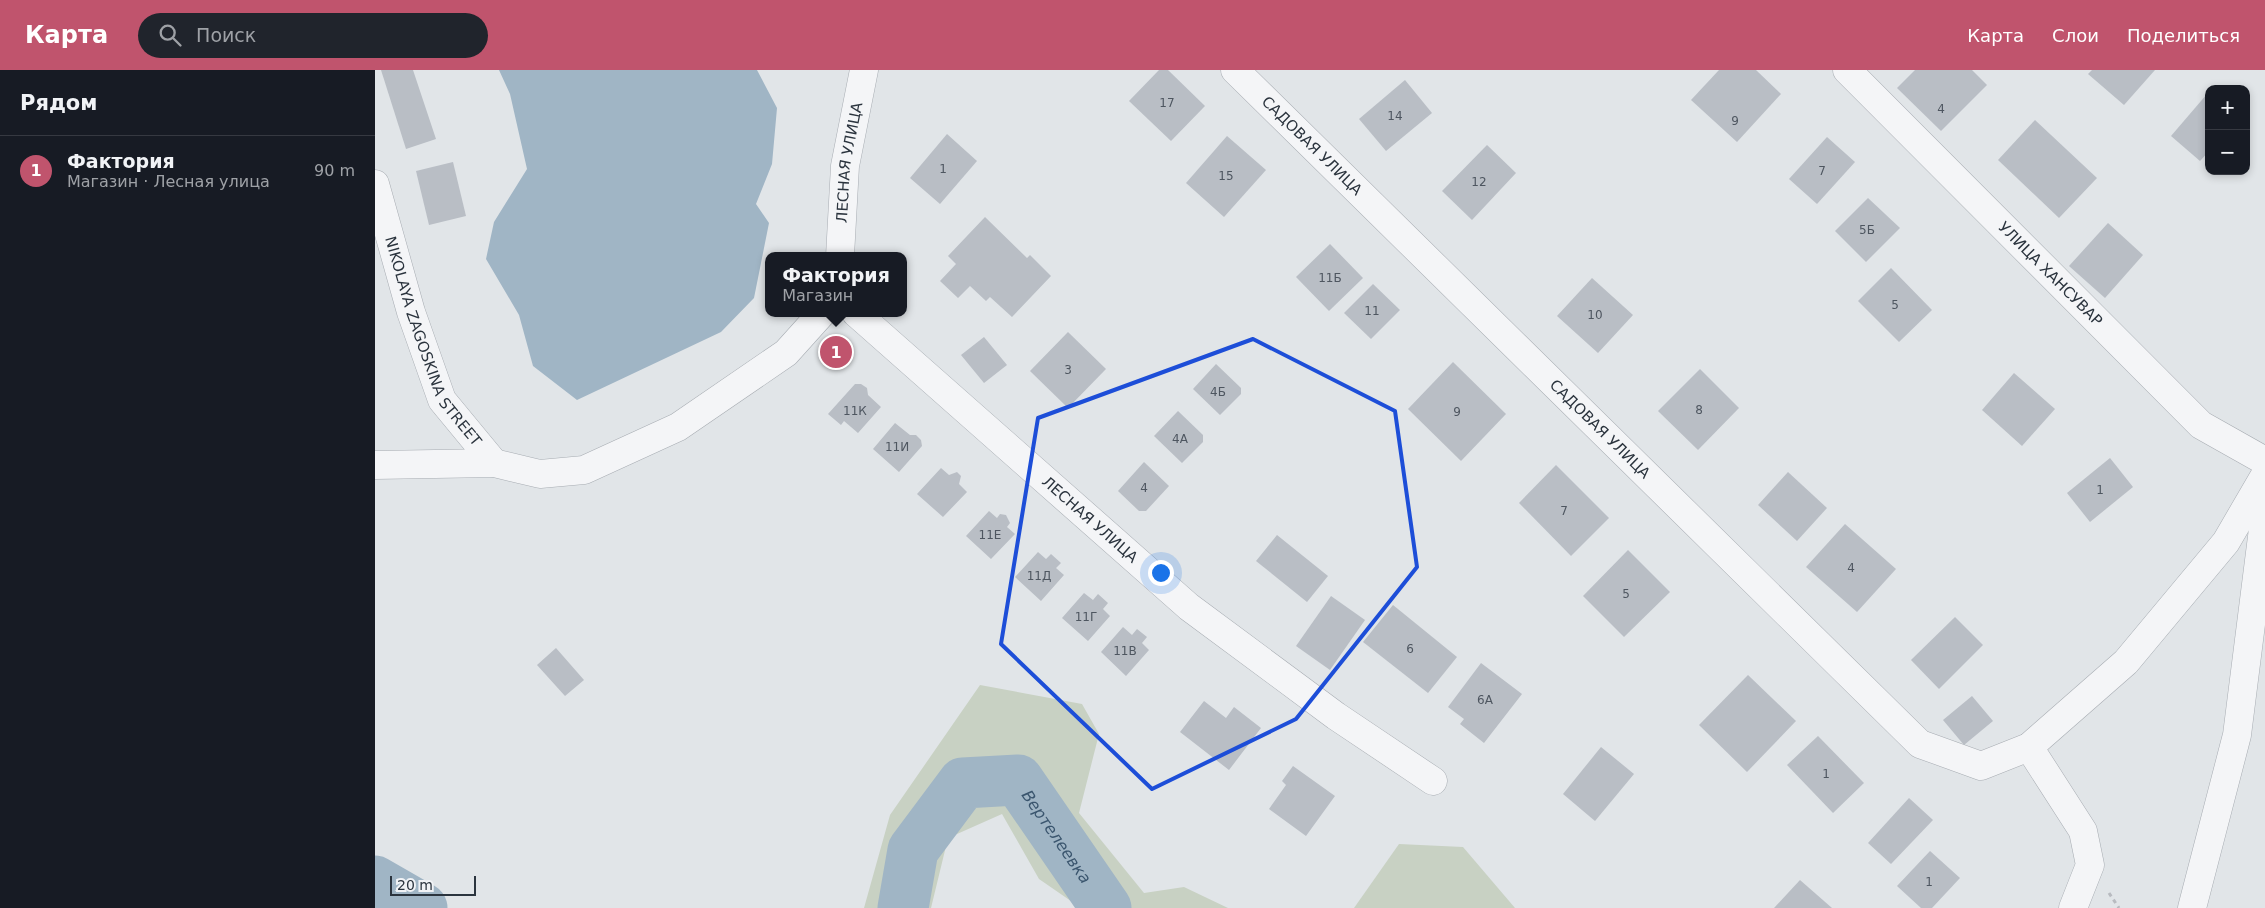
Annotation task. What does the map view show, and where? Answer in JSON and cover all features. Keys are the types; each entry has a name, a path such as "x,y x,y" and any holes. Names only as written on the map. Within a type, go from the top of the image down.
{"street":[{"name":"ЛЕСНАЯ УЛИЦА","path":"840,252 845,166 864,70"},
{"name":"САДОВАЯ УЛИЦА","path":"1235,70 1921,744 1981,766 2029,748"},
{"name":"УЛИЦА ХАНСУВАР","path":"1847,70 2201,425 2265,461"},
{"name":"NIKOLAYA ZAGOSKINA STREET","path":"375,184 411,312 443,400 494,463"},
{"path":"375,465 494,463 540,474 584,470 678,427 786,353 818,317"},
{"name":"ЛЕСНАЯ УЛИЦА","path":"861,317 1189,608 1336,716 1433,781"},
{"path":"2073,908 2090,865 2083,831 2029,748 2126,662 2226,542 2265,475"},
{"path":"2192,908 2237,735 2265,513"}],"highlighted area":[{"path":"1253,339 1395,411 1417,567 1296,719 1152,789 1001,644 1038,418"}],"green space":[{"path":"980,685 1082,704 1099,734 1079,813 1144,893 1184,887 1228,908 1081,908 1039,879 1002,814 948,838 931,908 864,908 890,815"},
{"path":"1399,844 1463,847 1515,908 1354,908"}],"water":[{"path":"499,70 757,70 777,108 772,164 756,204 769,223 754,298 721,332 577,400 533,366 519,315 486,259 494,222 527,169 510,94"}],"building":[{"path":"381,70 413,70 436,139 406,149"},
{"path":"1159,70 1168,70 1205,106 1171,141 1129,101"},
{"path":"1719,70 1756,70 1781,94 1737,142 1691,100"},
{"path":"1915,70 1972,70 1987,85 1941,131 1897,88"},
{"path":"2092,70 2155,70 2124,105 2088,74"},
{"path":"1405,80 1432,113 1386,151 1359,119"},
{"path":"2205,96 2205,155 2200,161 2171,136"},
{"path":"2035,120 2097,178 2059,218 1998,160"},
{"path":"947,134 977,161 940,204 910,178"},
{"path":"1227,136 1266,170 1224,217 1186,183"},
{"path":"1827,137 1855,162 1817,204 1789,179"},
{"path":"1487,145 1516,173 1472,220 1442,191"},
{"path":"453,162 466,216 429,225 416,171"},
{"path":"1868,198 1900,228 1866,262 1835,231"},
{"path":"985,217 1027,258 1030,255 1051,276 1012,317 990,297 986,301 970,286 958,298 940,281 956,264 948,256"},
{"path":"2108,223 2143,255 2105,298 2069,266"},
{"path":"1330,244 1363,278 1329,311 1296,277"},
{"path":"1891,268 1932,310 1899,342 1858,301"},
{"path":"1592,278 1633,315 1598,353 1557,316"},
{"path":"1373,284 1400,310 1371,339 1344,313"},
{"path":"1068,332 1106,369 1068,408 1030,371"},
{"path":"984,337 1007,365 984,383 961,355"},
{"path":"1453,362 1506,414 1461,461 1408,409"},
{"path":"1216,364 1241,388 1241,394 1220,415 1193,389"},
{"path":"1700,369 1739,408 1698,450 1658,411"},
{"path":"2014,373 2055,409 2022,446 1982,410"},
{"path":"855,384 861,384 867,388 868,395 881,407 858,433 844,421 841,425 828,414"},
{"path":"1178,411 1203,435 1203,442 1182,463 1154,436"},
{"path":"895,423 910,435 916,435 921,440 922,446 899,472 873,449"},
{"path":"2110,458 2133,487 2090,522 2067,493"},
{"path":"1144,462 1169,486 1146,511 1139,511 1118,491"},
{"path":"1556,465 1609,518 1571,556 1519,503"},
{"path":"941,468 949,475 957,472 961,476 959,484 967,492 943,517 917,494"},
{"path":"1788,472 1827,508 1797,541 1758,505"},
{"path":"989,511 997,518 1000,514 1006,515 1010,523 1007,527 1015,534 991,559 966,536"},
{"path":"1845,524 1896,569 1857,612 1806,567"},
{"path":"1277,535 1328,576 1307,602 1256,561"},
{"path":"1628,550 1670,592 1624,637 1583,596"},
{"path":"1038,552 1046,559 1051,554 1061,563 1056,568 1064,575 1041,601 1015,577"},
{"path":"1084,593 1093,600 1098,594 1108,603 1103,609 1110,616 1088,641 1062,618"},
{"path":"1331,596 1365,620 1330,670 1296,646"},
{"path":"1393,605 1457,657 1428,693 1363,642"},
{"path":"1955,617 1983,645 1939,689 1911,660"},
{"path":"1123,627 1132,635 1137,629 1147,637 1142,643 1149,650 1126,676 1101,652"},
{"path":"556,648 584,680 565,696 537,665"},
{"path":"1481,663 1522,694 1484,743 1460,724 1464,719 1448,707"},
{"path":"1748,675 1796,721 1747,772 1699,725"},
{"path":"1972,696 1993,721 1964,745 1943,720"},
{"path":"1204,701 1226,718 1234,707 1261,728 1229,770 1180,732"},
{"path":"1818,736 1864,783 1833,813 1787,765"},
{"path":"1601,747 1634,774 1595,821 1563,794"},
{"path":"1293,766 1335,796 1306,836 1269,809 1286,785 1282,781"},
{"path":"1909,798 1933,820 1891,864 1868,843"},
{"path":"1930,851 1960,878 1932,908 1921,908 1897,886"},
{"path":"1800,880 1832,908 1774,908"}],"waterway":[{"name":"Вертелеевка","path":"903,908 913,850 963,783 1018,780 1106,908"},
{"name":"Вертелеевка","path":"375,881 422,908"}],"place":[{"name":"Фактория","path":"836,352"}]}
